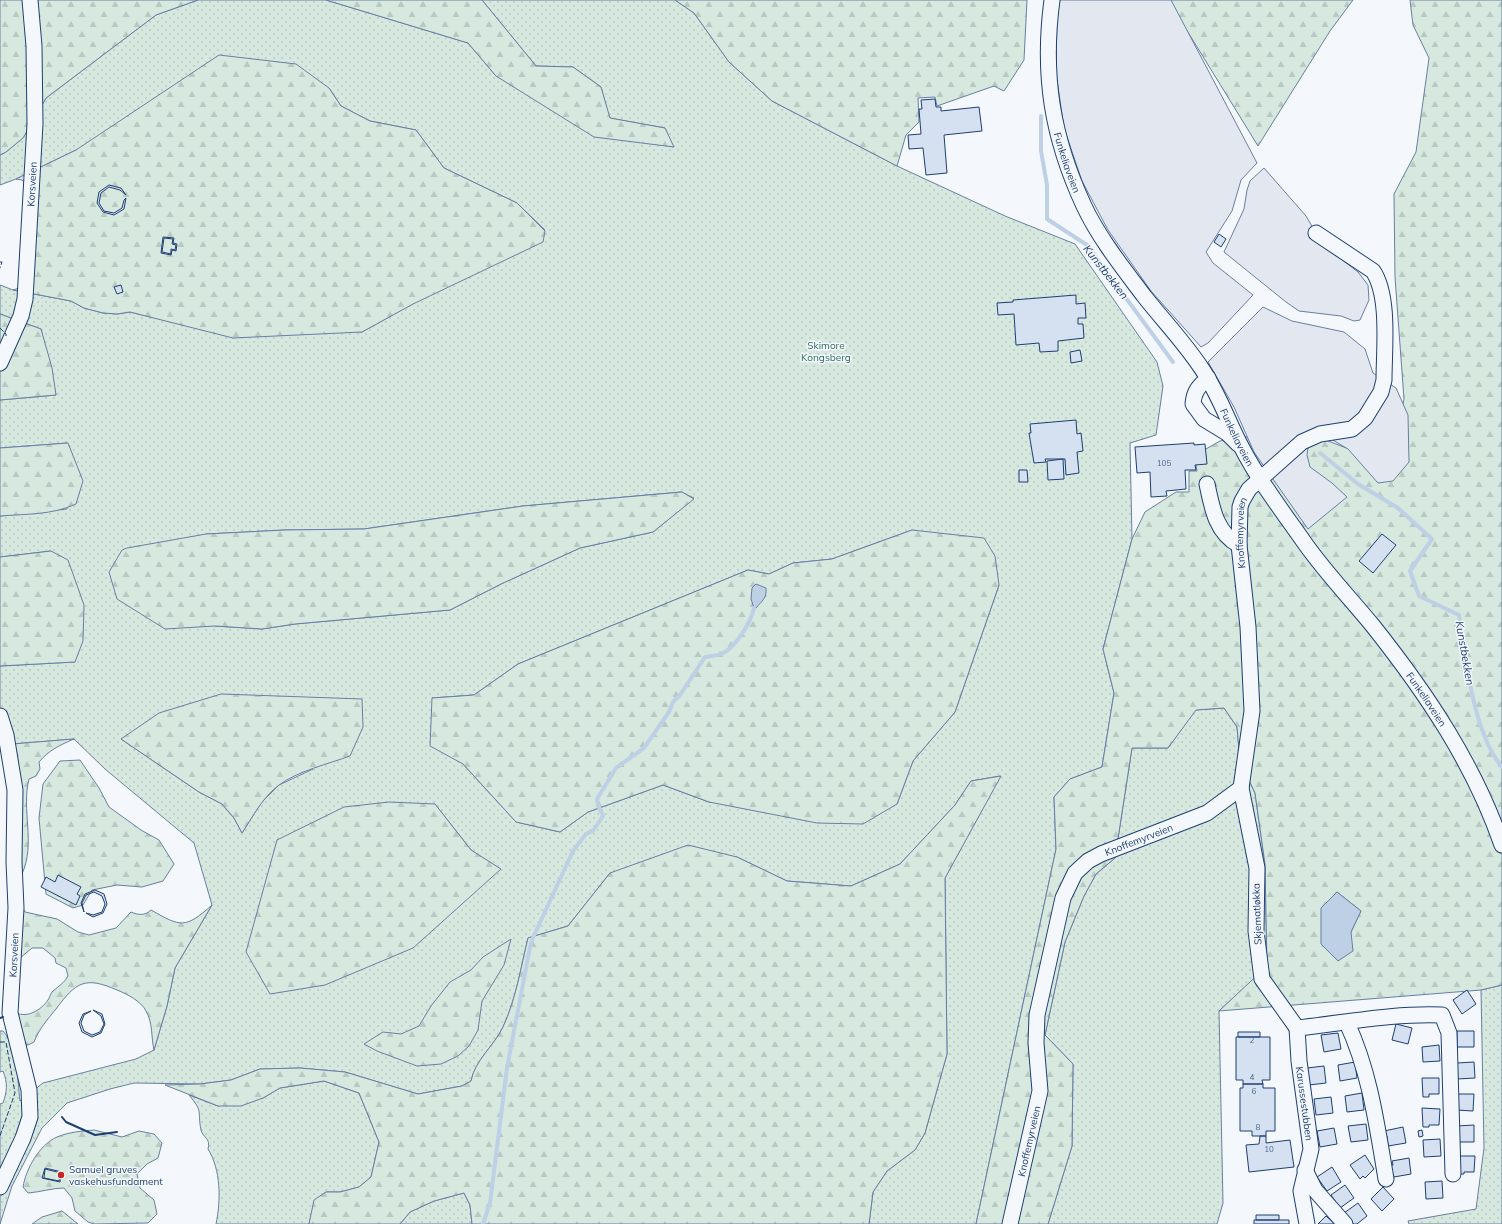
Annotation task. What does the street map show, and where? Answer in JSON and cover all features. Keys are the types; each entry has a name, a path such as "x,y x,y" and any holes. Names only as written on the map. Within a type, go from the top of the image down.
{"street":[{"name":"Korsveien","path":"0,364 21,316 25,299 35,124 34,46 30,0"},
{"name":"Funkeliaveien","path":"1052,0 1047,58 1050,92 1058,134 1066,160 1084,206 1097,229 1140,291 1192,354 1208,378 1242,448 1261,479 1307,546 1374,627 1438,714 1459,748 1490,810 1502,845"},
{"name":"Knoffemyrveien","path":"1010,1224 1040,1091 1036,1043 1037,1016 1063,898 1075,873 1088,861 1100,854 1207,813 1241,788 1252,711 1248,627 1239,545 1238,520 1242,500 1249,489 1302,442 1320,434 1352,429 1365,418 1381,392 1384,380 1383,300 1379,280 1373,271 1316,233"},
{"path":"1208,378 1199,386 1194,394 1193,404 1204,419 1227,433 1242,448"},
{"path":"1207,484 1214,516 1221,530 1229,540 1239,545"},
{"name":"Korsveien","path":"0,716 6,735 15,790 14,862 16,908 10,1013 29,1090 30,1117 23,1138 0,1186"},
{"name":"Skjematløkka","path":"1241,788 1256,868 1256,931 1262,979 1297,1028"},
{"path":"1490,810 1502,823"},
{"path":"1297,1028 1424,1014 1442,1015 1449,1033 1453,1174"},
{"path":"1347,1023 1358,1047 1368,1080 1386,1179"},
{"name":"Karussestubben","path":"1297,1028 1299,1061 1311,1149 1301,1191 1308,1224"},
{"path":"1305,1170 1315,1190 1345,1224"}],"green space":[{"path":"0,0 198,0 156,15 46,98 23,138 0,155"},
{"name":"Skimore Kongsberg","path":"198,0 326,0 468,43 496,76 673,147 665,128 609,118 601,87 573,67 536,66 482,0 675,0 694,13 729,62 772,101 897,166 1005,216 1075,244 1157,362 1163,386 1156,435 1130,443 1132,539 1103,649 1114,693 1102,767 1070,779 1054,797 1056,849 976,1224 869,1224 873,1192 887,1171 915,1150 925,1133 947,1054 945,878 1000,776 971,781 955,805 900,864 851,886 787,881 737,857 610,873 568,926 528,938 515,994 508,1016 499,1034 476,1066 471,1081 462,1086 418,1094 345,1072 300,1068 260,1069 231,1080 200,1084 134,1083 67,1103 42,1128 12,1186 0,1224 0,1104 3,1103 5,1095 6,1080 3,1071 0,1072 0,1031 3,1031 8,1039 15,1055 20,1101 43,1083 136,1059 154,1050 167,1006 175,968 212,905 194,843 105,769 74,739 0,745 0,666 75,662 51,551 0,557 0,516 67,509 67,443 0,448 0,400 56,395 41,329 0,314 0,285 13,290 71,301 84,308 103,313 117,314 130,312 151,317 362,332 545,230 517,203 444,168 416,130 370,121 341,106 329,88 76,150 16,179 0,185 0,155 23,138 46,98 156,15","holes":["681,492 694,498 653,532 580,548 501,584 450,610 295,624 262,629 215,626 206,534 285,530 364,529 523,506","912,530 999,585 955,712 913,761 897,804 709,802 663,785 588,812 560,832 516,822 463,764 432,698 474,695 518,664 748,570 769,574 793,563 832,559","121,739 313,769 279,785 261,803 242,833 234,818 222,804 199,792","435,804 471,850 500,869 277,840"]},
{"path":"326,0 482,0 536,66 573,67 601,87 610,118 665,128 674,147 594,137 496,76 468,43"},
{"path":"675,0 1027,0 1024,60 1004,91 994,86 937,106 935,97 918,98 919,122 906,135 897,166 772,101 729,62 694,13"},
{"path":"1162,0 1353,0 1330,31 1258,146 1186,29"},
{"path":"1410,0 1502,0 1502,985 1481,990 1219,1011 1267,966 1265,864 1255,793 1240,761 1237,727 1224,708 1196,710 1168,748 1132,748 1115,858 1096,874 1084,896 1065,942 1045,1035 1073,1064 1072,1146 1048,1224 976,1224 1056,849 1054,797 1070,779 1102,767 1114,693 1103,649 1132,539 1145,512 1176,492 1189,492 1189,471 1197,471 1195,458 1199,453 1220,441 1297,429 1367,456 1395,447 1404,399 1395,277 1394,194 1416,152 1429,58 1413,25","holes":["1337,892 1361,911 1351,932"]},
{"path":"219,55 296,64 329,88 341,106 370,121 416,130 444,168 517,203 545,231 543,242 413,304 362,332 233,338 130,312 117,314 103,313 84,308 71,301 13,290 19,288 26,184 22,180 16,179 76,150"},
{"path":"0,314 41,329 52,368 56,395 0,400"},
{"path":"68,443 83,481 76,504 67,508 48,512 0,516 0,448"},
{"path":"682,492 694,499 653,532 580,548 501,584 450,610 295,624 262,629 215,626 165,629 117,599 109,572 122,550 127,548 206,534 285,530 364,529 523,506"},
{"path":"912,530 984,538 995,556 999,585 955,712 913,761 897,804 863,824 817,823 709,802 663,785 588,812 560,832 516,822 463,764 430,746 432,698 474,695 518,664 748,570 769,574 793,563 832,559"},
{"path":"51,551 68,560 84,605 83,641 75,662 0,666 0,557"},
{"path":"221,694 362,699 363,727 350,756 313,768 279,785 263,801 242,833 234,818 222,804 199,792 121,739 159,713"},
{"path":"1224,708 1237,727 1240,761 1255,793 1265,864 1267,967 1219,1011 1223,1203 1217,1224 1048,1224 1072,1146 1073,1064 1045,1035 1065,942 1084,896 1096,874 1115,858 1132,748 1168,748 1195,710"},
{"path":"74,739 47,754 39,762 40,769 36,776 29,779 26,803 28,850 22,874 19,810 12,744"},
{"path":"80,760 99,788 109,807 141,830 159,840 174,864 163,881 142,887 117,885 92,890 83,905 73,908 46,894 39,818 43,784 60,761"},
{"path":"1001,776 945,878 947,1054 925,1133 915,1150 887,1171 873,1192 869,1224 472,1224 470,1205 464,1193 434,1201 410,1212 400,1224 309,1224 314,1200 326,1192 340,1192 359,1187 371,1177 379,1142 359,1093 324,1081 280,1088 263,1098 241,1106 218,1106 165,1085 200,1084 231,1080 260,1069 300,1068 345,1072 418,1094 462,1086 471,1081 476,1066 499,1034 508,1016 515,994 528,938 568,926 610,873 688,845 737,857 787,881 851,886 900,864 955,805 971,781"},
{"path":"389,802 435,804 471,850 501,869 413,948 325,985 270,994 246,952 277,840 344,807"},
{"path":"212,905 175,968 167,1006 154,1050 150,1020 144,1007 129,996 97,983 82,984 76,987 63,1000 38,1033 34,1042 28,1045 22,1044 16,1013 30,1014 38,1010 45,1004 51,993 63,983 68,976 66,968 56,963 55,958 43,948 32,948 20,958 22,906 25,912 57,919 78,932 89,935 116,928 131,912 141,914 151,910 169,920 183,923 189,922"},
{"path":"511,939 504,965 482,1001 478,1030 469,1046 458,1056 441,1064 417,1066 377,1051 364,1044 383,1032 401,1034 419,1026 431,1006 450,982 471,970 483,957"},
{"path":"1502,985 1502,1224 1409,1224 1408,1221 1476,1209 1484,1148 1481,990"},
{"path":"324,1081 359,1093 379,1142 371,1177 359,1187 340,1192 326,1192 315,1200 309,1224 216,1224 219,1205 218,1176 208,1149 208,1140 201,1130 197,1105 189,1095 218,1106 263,1098 280,1088"},
{"path":"94,1130 122,1137 139,1131 154,1134 162,1143 158,1158 147,1164 137,1174 140,1188 154,1200 157,1214 148,1223 94,1224 88,1222 75,1211 72,1198 64,1188 28,1193 23,1187 30,1165 34,1158 50,1141 66,1134"},
{"path":"464,1193 470,1205 472,1224 400,1224 410,1212 434,1201"},
{"path":"62,1211 78,1224 32,1224 42,1217"}],"shaded area":[{"path":"1060,0 1171,0 1257,163 1241,180 1232,211 1206,252 1213,263 1253,295 1208,343 1201,347 1151,291 1108,230 1082,181 1064,128 1056,73 1057,15"},
{"path":"1264,168 1306,216 1323,245 1358,272 1368,285 1369,300 1360,320 1354,321 1341,316 1299,311 1224,252 1244,209 1250,181"},
{"path":"1263,307 1292,321 1344,332 1365,349 1373,373 1396,388 1408,415 1409,462 1393,481 1378,483 1348,449 1331,439 1319,441 1308,447 1307,455 1310,467 1332,483 1347,497 1308,529 1254,452 1234,407 1208,362"}],"water":[{"path":"756,584 766,588 766,594 764,599 756,608 754,608 751,599 752,588"},
{"path":"1337,892 1361,911 1351,932 1353,951 1338,961 1321,944 1321,908"}],"building":[{"path":"935,99 936,107 941,107 941,111 979,107 982,131 944,135 947,173 926,175 923,148 909,149 908,135 921,134 919,109 922,109 921,100"},
{"path":"109,185 121,188 126,195 120,190 109,187 101,193 99,203 104,211 114,213 122,208 126,198 124,209 114,215 103,212 97,203 99,192"},
{"path":"1219,234 1226,239 1221,247 1214,242"},
{"path":"163,237 174,238 173,243 177,244 176,251 172,250 171,255 161,253","holes":["164,238 173,239 172,244 176,245 175,250 171,249 171,254 162,252"]},
{"path":"121,285 123,292 117,294 114,287"},
{"path":"1076,295 1076,304 1085,303 1086,318 1078,318 1078,324 1083,324 1084,338 1058,341 1058,351 1040,352 1039,343 1016,345 1014,314 998,315 997,303 1013,302 1013,300"},
{"path":"1080,350 1082,361 1071,363 1070,352"},
{"path":"1076,420 1077,434 1081,433 1083,451 1077,452 1079,473 1066,475 1065,459 1045,459 1046,462 1034,463 1029,433 1031,433 1030,424"},
{"path":"1194,443 1194,445 1205,444 1207,464 1195,465 1196,470 1185,470 1186,489 1166,491 1167,496 1151,497 1150,472 1137,473 1135,447"},
{"path":"1063,459 1064,479 1048,480 1047,461"},
{"path":"1019,470 1027,470 1028,482 1019,482"},
{"path":"1382,534 1396,545 1373,573 1359,561"},
{"path":"58,875 81,887 77,894 80,896 76,905 41,887 46,877 55,882"},
{"path":"95,890 104,894 107,904 103,913 93,917 86,913 93,915 102,912 105,904 102,896 94,892 86,895 82,903 84,912 81,903 85,894"},
{"path":"1467,990 1476,1004 1462,1014 1453,1000"},
{"path":"93,1010 102,1014 105,1024 101,1033 92,1037 82,1032 79,1023 83,1014 91,1011 84,1015 81,1023 84,1031 92,1035 100,1032 104,1024 101,1016"},
{"path":"1396,1024 1412,1028 1408,1044 1392,1040"},
{"path":"1457,1031 1474,1031 1474,1047 1457,1047"},
{"path":"1238,1032 1260,1032 1260,1037 1238,1037"},
{"path":"1338,1033 1341,1049 1324,1052 1321,1035"},
{"path":"1236,1037 1270,1037 1270,1080 1262,1080 1263,1084 1243,1084 1243,1080 1236,1080"},
{"path":"1439,1045 1440,1061 1423,1062 1422,1047"},
{"path":"1355,1062 1357,1078 1340,1081 1338,1065"},
{"path":"1474,1062 1475,1078 1457,1079 1457,1063"},
{"path":"1324,1066 1326,1083 1309,1085 1307,1068"},
{"path":"1422,1078 1439,1078 1439,1094 1429,1094 1429,1097 1423,1097"},
{"path":"1243,1084 1263,1084 1263,1088 1275,1088 1275,1131 1266,1131 1266,1136 1252,1136 1252,1131 1240,1131 1240,1088 1243,1088"},
{"path":"1362,1093 1364,1110 1347,1112 1345,1096"},
{"path":"1456,1094 1474,1094 1473,1111 1456,1110"},
{"path":"1331,1097 1333,1113 1316,1115 1314,1099"},
{"path":"1422,1108 1440,1109 1439,1125 1429,1125 1429,1127 1423,1127"},
{"path":"1366,1124 1368,1140 1351,1142 1348,1126"},
{"path":"1474,1125 1474,1142 1457,1142 1457,1126"},
{"path":"1403,1127 1406,1143 1388,1146 1387,1136 1384,1136 1384,1131"},
{"path":"1334,1128 1337,1144 1320,1147 1317,1131"},
{"path":"1422,1130 1423,1136 1419,1137 1418,1131"},
{"path":"1260,1136 1266,1136 1266,1143 1290,1140 1294,1167 1249,1172 1246,1145 1259,1144"},
{"path":"1440,1139 1441,1156 1424,1157 1423,1140"},
{"path":"1365,1155 1374,1169 1365,1178 1363,1176 1360,1179 1350,1165"},
{"path":"1457,1156 1475,1156 1474,1172 1464,1172 1464,1174 1458,1174"},
{"path":"1409,1158 1411,1174 1394,1177 1390,1166 1393,1165 1392,1161"},
{"path":"1332,1167 1341,1182 1327,1191 1317,1177"},
{"name":"Samuel gruves vaskehusfundament","path":"45,1168 62,1172 60,1182 42,1178","holes":["45,1169 61,1173 59,1181 44,1178"]},
{"path":"1442,1181 1443,1198 1426,1199 1425,1182"},
{"path":"1345,1185 1354,1198 1340,1208 1331,1195"},
{"path":"1383,1187 1394,1199 1382,1211 1371,1199"},
{"path":"1358,1203 1367,1216 1357,1224 1352,1224 1344,1213"},
{"path":"1256,1215 1279,1215 1279,1220 1256,1220"},
{"path":"1326,1216 1335,1224 1318,1224"},
{"path":"1254,1220 1289,1220 1289,1224 1254,1224"}],"waterway":[{"name":"Kunstbekken","path":"1041,116 1041,151 1047,185 1047,219 1087,245 1173,362"},
{"name":"Kunstbekken","path":"1320,453 1358,484 1398,508 1432,539 1410,571 1419,596 1459,615 1468,674 1477,715 1492,752 1502,767"},
{"path":"483,1224 490,1203 507,1068 531,942 573,851 586,834 593,831 603,816 598,806 597,799 616,768 644,748 669,712 673,702 680,695 705,657 721,654 732,647 750,620 754,608"}],"fence":[{"path":"0,262 2,262 0,268"},
{"path":"0,328 6,336"},
{"path":"0,1042 6,1042 15,1093 0,1136"}],"wall":[{"path":"62,1117 66,1122 95,1135 117,1132"}],"place":[{"name":"Samuel gruves vaskehusfundament","path":"61,1175"}]}
